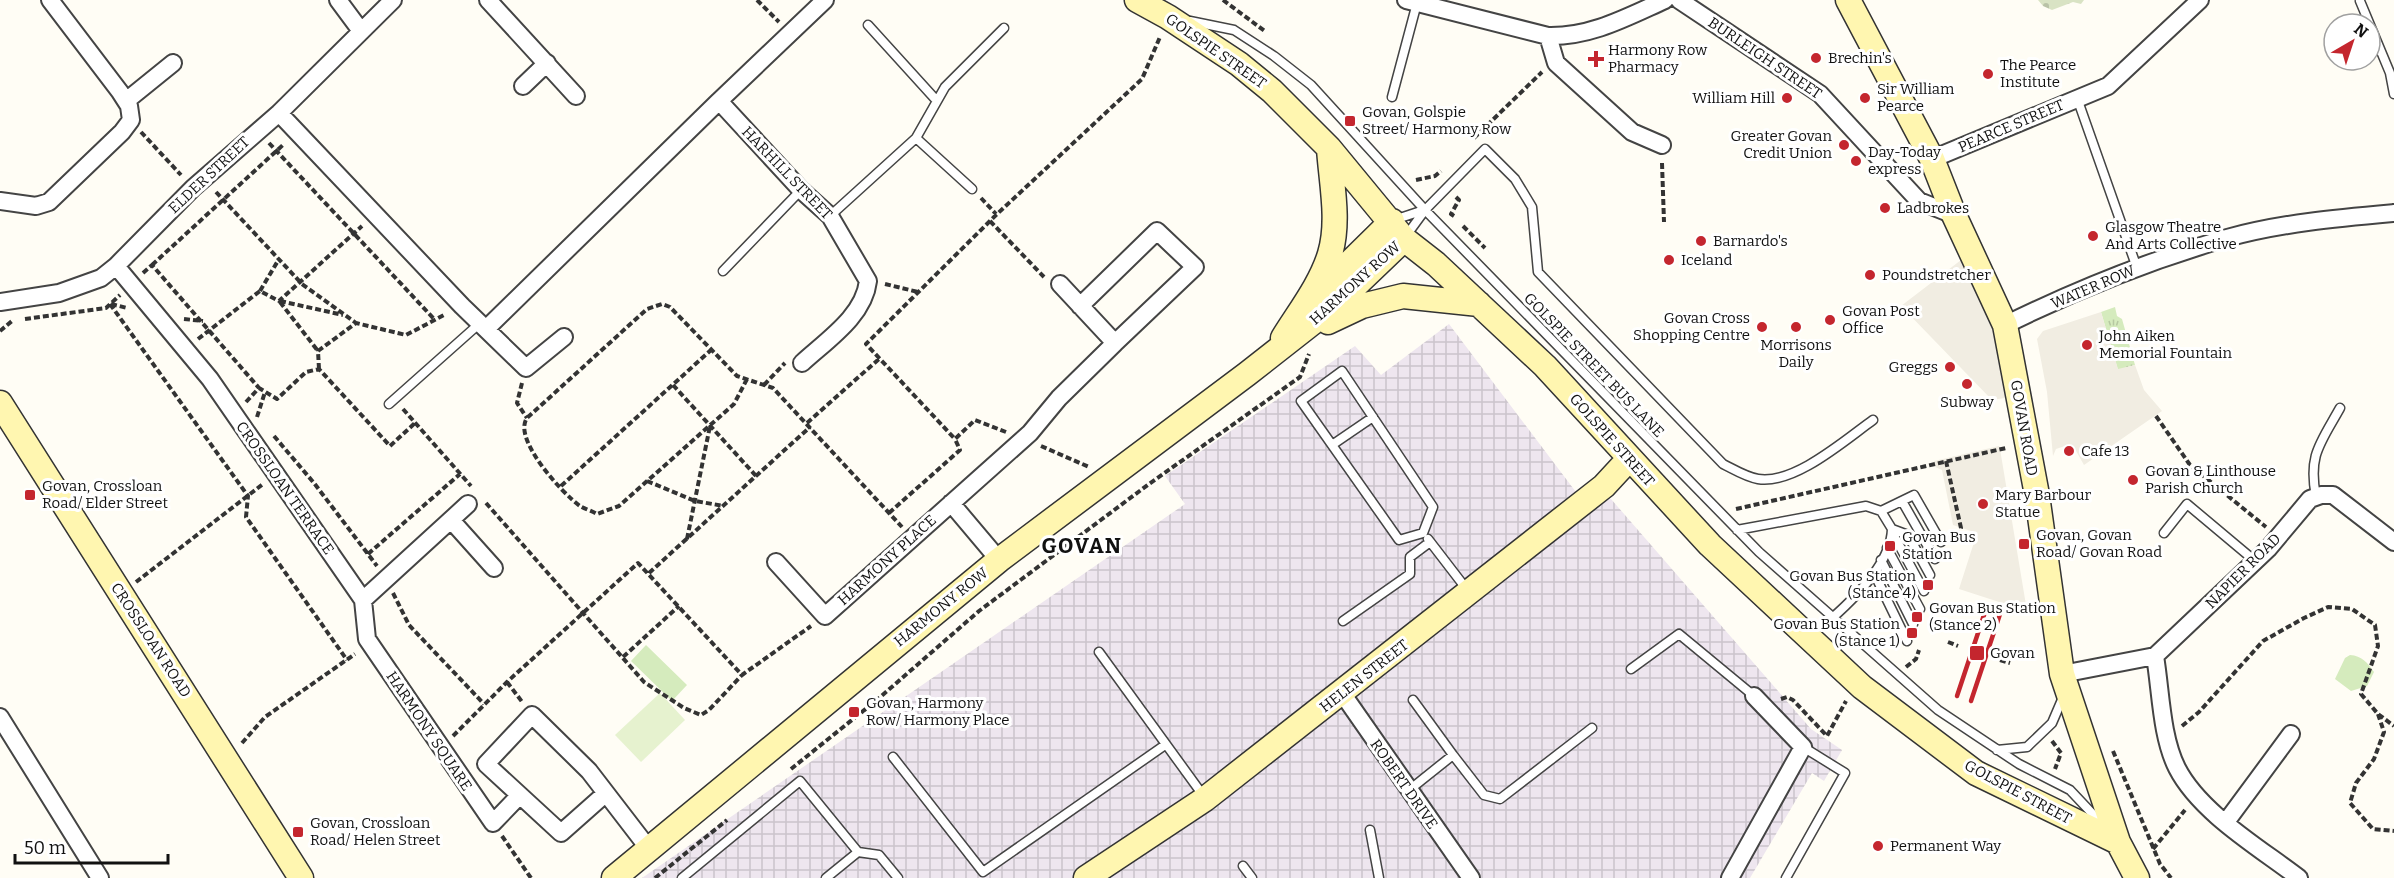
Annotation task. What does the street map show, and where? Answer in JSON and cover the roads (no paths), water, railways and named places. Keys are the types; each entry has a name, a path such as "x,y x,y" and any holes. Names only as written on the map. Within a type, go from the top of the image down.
{"street":[{"path":"1,198 36,206 49,202 122,132 131,120 126,101 50,0"},
{"path":"338,0 361,31"},
{"name":"ELDER STREET","path":"0,302 66,290 101,278 116,266 198,183 279,113 393,0"},
{"path":"488,0 576,96"},
{"path":"483,327 825,0"},
{"name":"GOLSPIE STREET","path":"1137,0 1168,17 1263,84 1329,148 1398,230 1545,366 1710,545 1862,687 1976,773 2118,842"},
{"path":"1414,1 1548,36 1568,36 1599,29 1643,4 1665,0"},
{"name":"BURLEIGH STREET","path":"1679,0 1820,94 1919,201 1954,215"},
{"name":"GOVAN ROAD","path":"1848,0 1932,159 1954,215 2005,325 2037,495 2064,681 2118,842 2138,878"},
{"name":"PEARCE STREET","path":"1932,159 2108,86 2200,0"},
{"path":"1548,36 1557,63 1632,132 1662,145"},
{"path":"126,101 173,63"},
{"path":"523,86 547,63"},
{"name":"HARHILL STREET","path":"719,101 801,190 830,216 868,280 867,293 858,310 802,363"},
{"path":"279,113 462,306 526,368 564,337"},
{"name":"HARMONY ROW","path":"1277,348 1321,275 1331,251 1334,222 1329,148"},
{"name":"WATER ROW","path":"2005,325 2137,268 2228,238 2315,220 2394,213"},
{"name":"HARMONY ROW","path":"614,878 999,560 1247,374 1335,304 1398,230"},
{"name":"HARMONY PLACE","path":"776,562 825,616 1027,436 1059,398 1195,267 1157,231 1080,306"},
{"name":"CROSSLOAN TERRACE","path":"116,266 234,414 363,600"},
{"path":"1060,284 1115,343"},
{"name":"HARMONY ROW","path":"1277,348 1349,311 1378,301 1403,296 1479,304"},
{"name":"CROSSLOAN ROAD","path":"0,403 301,878"},
{"name":"HELEN STREET","path":"1086,878 1205,799 1604,486 1629,459"},
{"path":"2316,497 2333,495 2394,542"},
{"name":"NAPIER ROAD","path":"2155,656 2255,561 2310,500 2316,497"},
{"path":"363,600 473,499"},
{"path":"951,503 999,560"},
{"path":"451,520 494,568"},
{"name":"HARMONY SQUARE","path":"363,600 367,639 440,749 493,823 519,796"},
{"path":"2064,681 2155,656 2166,726 2177,768 2196,797 2299,878"},
{"name":"ROBERT DRIVE","path":"1341,693 1467,876"},
{"path":"1730,878 1803,747 1755,696"},
{"name":"HARMONY SQUARE","path":"532,715 589,771 605,794 561,833 486,765 532,715"},
{"path":"0,717 100,878"},
{"path":"2226,822 2291,734"},
{"path":"605,794 649,849"}],"lane":[{"path":"1392,97 1414,1"},
{"path":"2360,1 2390,73 2394,94"},
{"name":"GOLSPIE STREET BUS LANE","path":"1168,17 1234,30 1274,56 1311,85 1425,210 1737,530 1831,619 1938,710 1997,750 2070,790 2118,842"},
{"path":"868,25 937,101"},
{"path":"830,216 916,138 945,87 1004,28"},
{"path":"2077,98 2137,268"},
{"path":"916,138 972,189"},
{"path":"1398,230 1425,210 1485,149 1515,179 1532,207 1538,272 1724,464 1747,476 1760,479 1780,479 1826,454 1873,420"},
{"path":"723,271 801,190"},
{"path":"1398,230 1425,210"},
{"path":"392,402 483,327"},
{"path":"1342,371 1434,507 1423,533 1399,540 1301,401 1342,371"},
{"path":"2316,497 2312,473 2314,455 2340,408"},
{"path":"1332,445 1373,417"},
{"path":"1881,511 1914,495 1941,542"},
{"path":"1902,501 1935,559"},
{"path":"2164,533 2187,504 2255,561"},
{"path":"1737,530 1866,506 1881,511 1924,591"},
{"path":"1892,530 1908,535 1930,575"},
{"path":"1831,619 1855,598 1874,573 1887,548 1892,530"},
{"path":"1423,533 1470,593"},
{"path":"1343,621 1410,574 1410,557 1430,542"},
{"path":"1887,548 1920,609"},
{"path":"1881,560 1913,624"},
{"path":"1874,573 1907,641"},
{"path":"1630,669 1679,634 1755,696"},
{"path":"1099,652 1205,799"},
{"path":"1997,750 2027,747 2052,723 2064,681"},
{"path":"1413,700 1484,795 1500,799 1592,728"},
{"path":"892,757 983,872 1166,745"},
{"path":"1786,878 1845,773 1803,747"},
{"path":"1408,791 1453,755"},
{"path":"682,878 800,782 858,852 879,855 898,878"},
{"path":"1370,830 1379,878"},
{"path":"826,878 858,852"},
{"path":"1243,866 1252,878"}],"railway":[{"path":"1957,696 1987,606"},
{"path":"1971,701 2001,611"}],"place":[{"name":"Brechin's","path":"1816,58"},
{"name":"Harmony Row Pharmacy","path":"1596,59"},
{"name":"The Pearce Institute","path":"1988,74"},
{"name":"William Hill","path":"1787,98"},
{"name":"Sir William Pearce","path":"1865,98"},
{"name":"Govan, Golspie Street/ Harmony Row","path":"1350,121"},
{"name":"Greater Govan Credit Union","path":"1844,145"},
{"name":"Day-Today express","path":"1856,161"},
{"name":"Ladbrokes","path":"1885,208"},
{"name":"Glasgow Theatre And Arts Collective","path":"2093,236"},
{"name":"Barnardo's","path":"1701,241"},
{"name":"Iceland","path":"1669,260"},
{"name":"Poundstretcher","path":"1870,275"},
{"name":"Govan Post Office","path":"1830,320"},
{"name":"Govan Cross Shopping Centre","path":"1762,327"},
{"name":"Morrisons Daily","path":"1796,327"},
{"name":"John Aiken Memorial Fountain","path":"2087,345"},
{"name":"Greggs","path":"1950,367"},
{"name":"Subway","path":"1967,384"},
{"name":"Cafe 13","path":"2069,451"},
{"name":"Govan & Linthouse Parish Church","path":"2133,480"},
{"name":"Govan, Crossloan Road/ Elder Street","path":"30,495"},
{"name":"Mary Barbour Statue","path":"1983,504"},
{"name":"Govan, Govan Road/ Govan Road","path":"2024,544"},
{"name":"Govan Bus Station","path":"1890,546"},
{"name":"Govan Bus Station (Stance 4)","path":"1928,585"},
{"name":"Govan Bus Station (Stance 2)","path":"1917,617"},
{"name":"Govan Bus Station (Stance 1)","path":"1912,633"},
{"name":"Govan","path":"1977,653"},
{"name":"Govan, Harmony Row/ Harmony Place","path":"854,712"},
{"name":"Govan, Crossloan Road/ Helen Street","path":"298,832"},
{"name":"Permanent Way","path":"1878,846"}],"district":[{"name":"GOVAN","path":"1082,546"}]}
